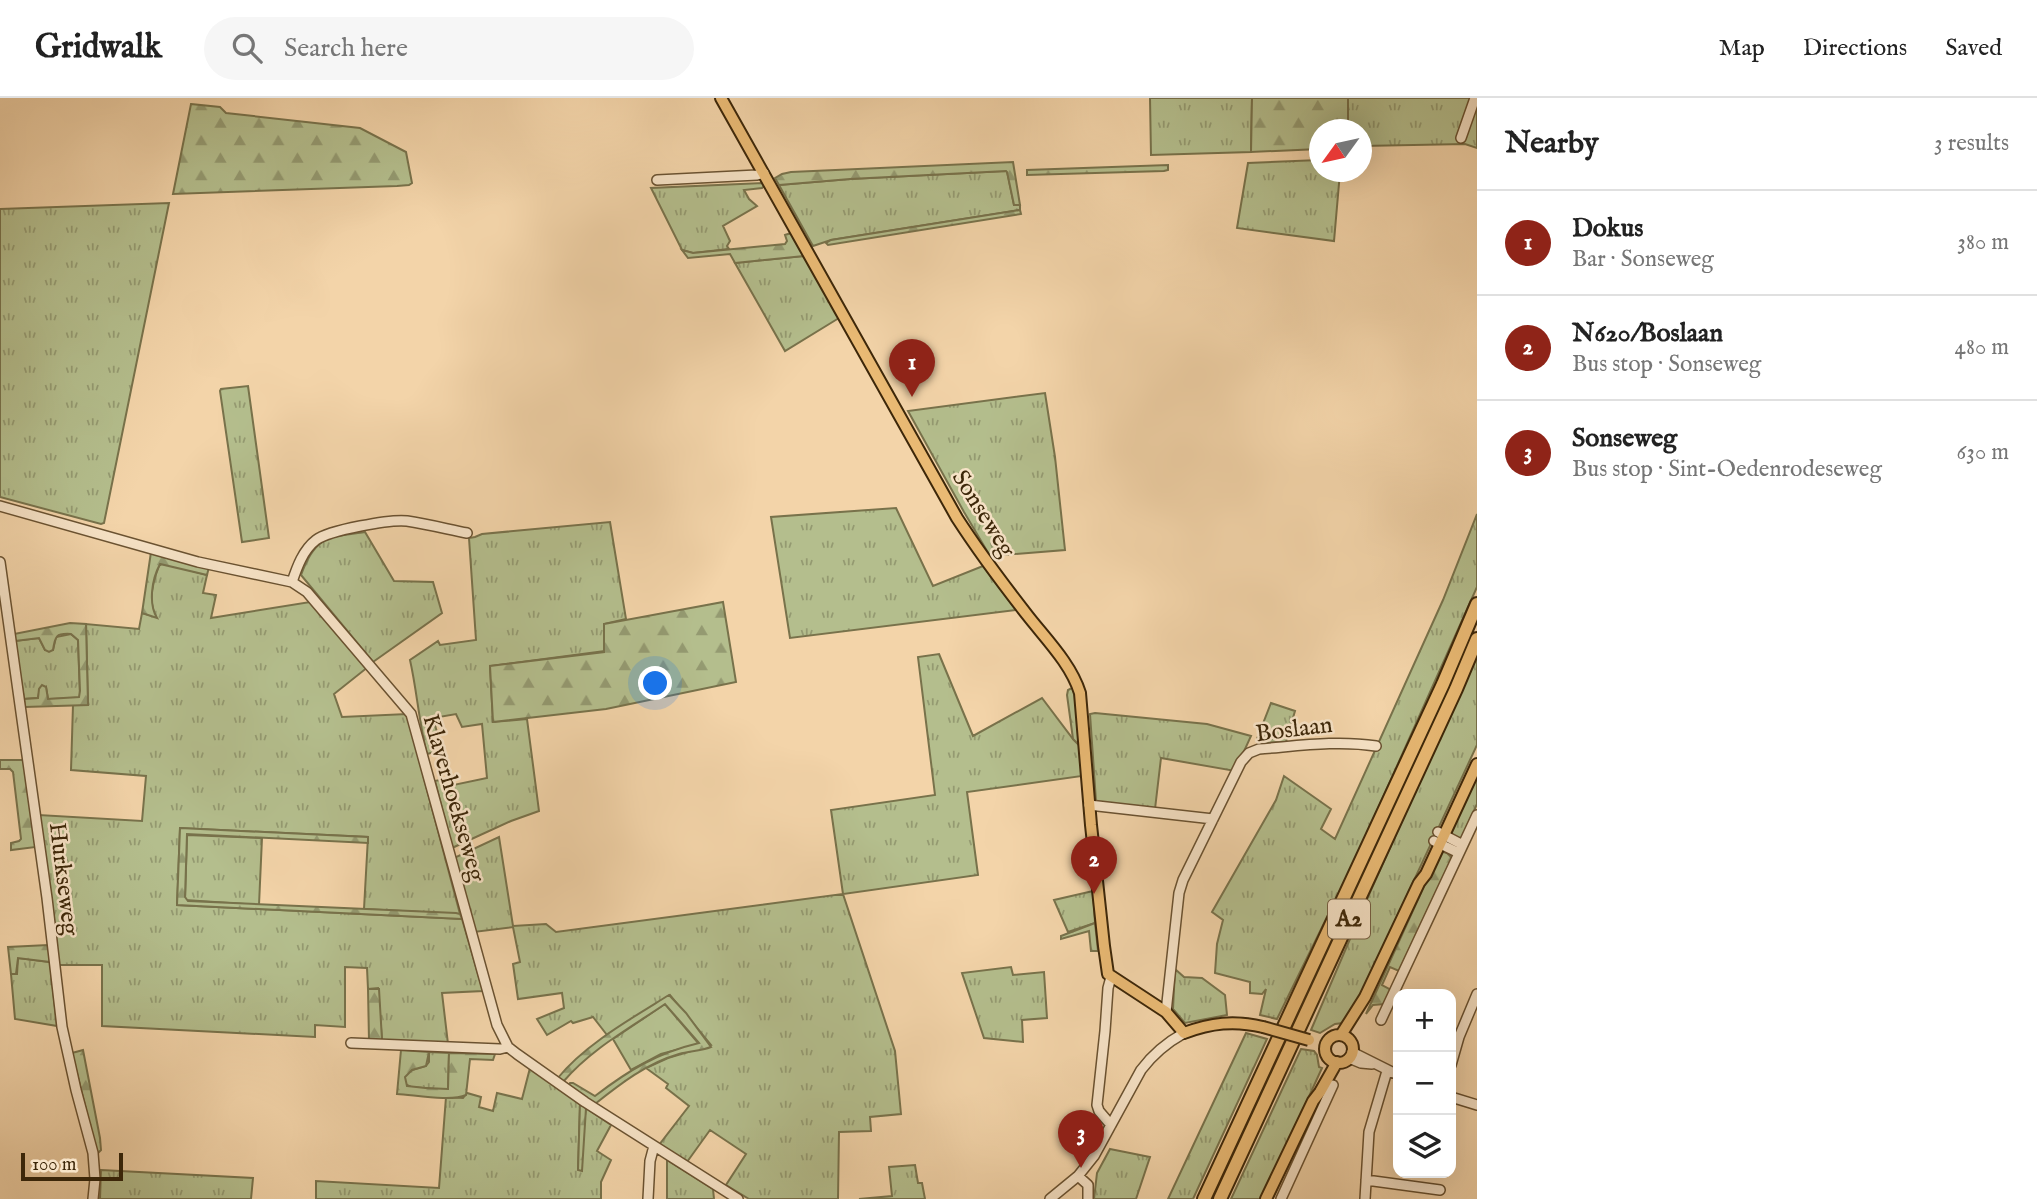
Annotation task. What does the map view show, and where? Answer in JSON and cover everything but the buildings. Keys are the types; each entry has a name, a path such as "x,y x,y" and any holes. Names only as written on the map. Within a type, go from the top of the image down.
{"highway":[{"name":"A2","path":"1204,1199 1443,684 1477,604"},
{"name":"A2","path":"1220,1199 1477,639"}],"main road":[{"name":"Sonseweg","path":"721,98 962,526 986,563 1072,673 1080,693 1089,805 1107,970 1111,978"},
{"path":"1439,838 1477,755"},
{"path":"1111,978 1166,1012 1184,1033 1222,1023 1250,1024 1322,1048 1342,1062 1365,997 1419,883 1420,870 1477,764"},
{"path":"1266,1199 1313,1101 1322,1048 1334,1036 1348,1046"}],"street":[{"path":"1461,138 1475,98"},
{"path":"657,180 757,176 764,173"},
{"name":"Klaverhoekseweg","path":"0,506 186,559 292,582 307,592 411,714 497,1024 509,1047 585,1102 738,1199"},
{"path":"292,582 310,546 316,539 333,532 398,521 467,533"},
{"name":"Hurkseweg","path":"0,562 47,898 62,1027 93,1153 93,1199"},
{"name":"Boslaan","path":"1166,1012 1179,893 1241,762 1249,753 1259,749 1355,743 1376,746"},
{"path":"1089,805 1213,819"},
{"path":"1381,1020 1477,815"},
{"path":"1439,838 1461,849"},
{"name":"Sonseweg","path":"1111,978 1097,1105 1111,1125"},
{"path":"1455,1052 1477,994"},
{"path":"1050,1199 1078,1176 1094,1156 1141,1070 1161,1048 1184,1033"},
{"path":"351,1043 500,1049 509,1047"},
{"path":"1348,1046 1393,1073"},
{"path":"1364,1199 1369,1132 1387,1071"},
{"path":"1281,1199 1334,1085"},
{"path":"1456,1099 1477,1105"},
{"path":"1307,1113 1318,1117"},
{"path":"648,1199 650,1161 654,1146"},
{"path":"1078,1176 1088,1185 1088,1199"},
{"path":"1366,1180 1440,1190"}],"green space":[{"path":"1150,98 1252,98 1251,152 1151,155"},
{"path":"1252,98 1348,98 1348,119 1309,119 1309,149 1251,152"},
{"path":"1255,98 1477,98 1477,148 1465,144 1372,146 1372,119 1309,119 1309,125"},
{"path":"191,104 220,107 226,113 360,128 406,152 412,183 397,186 173,194"},
{"path":"1309,160 1309,182 1339,182 1334,241 1237,228 1248,163"},
{"path":"1013,162 1020,205 1014,205 1006,171 779,185 775,178 791,172"},
{"path":"1168,165 1168,170 1164,171 1027,175 1027,170"},
{"path":"1007,171 1014,205 1020,205 1020,210 831,240 813,246 779,185 850,179"},
{"path":"763,183 762,188 744,190 757,206 723,226 730,241 727,246 729,249 693,253 682,250 651,188"},
{"path":"169,203 104,523 0,497 0,209"},
{"path":"1020,210 1021,214 828,245 826,243 831,240"},
{"path":"791,233 804,256 735,263 730,254 688,258 682,250 693,253 785,244 785,235"},
{"path":"804,256 839,318 785,351 735,263"},
{"path":"248,386 269,538 242,542 220,391"},
{"path":"1045,393 1065,550 990,556 908,411"},
{"path":"896,508 933,586 983,566 1016,610 790,638 771,517"},
{"path":"1477,514 1477,587 1354,862 1277,1019 1260,1015 1266,989 1262,994 1250,993 1250,982 1215,973 1217,944 1223,920 1212,912 1276,800 1284,776 1331,809 1321,829 1335,839 1443,600"},
{"path":"610,522 626,619 604,624 605,651 490,666 493,722 527,719 539,811 452,848 435,781 444,779 449,786 487,778 482,724 462,727 456,714 433,718 442,750 427,754 410,660 438,641 440,645 476,640 469,538 482,534"},
{"path":"365,532 394,581 433,582 442,613 373,662 301,575 312,553 324,541 341,535"},
{"path":"151,552 209,567 207,575 160,564 152,591 157,618 142,613"},
{"path":"163,563 207,575 203,593 216,595 211,618 310,602 368,667 334,694 342,717 407,714 460,914 364,909 368,837 180,828 177,905 462,919 483,991 442,993 448,1044 382,1040 378,988 368,989 367,968 345,967 345,1027 315,1025 315,1037 102,1026 102,965 58,965 39,815 142,821 146,776 71,770 73,705 88,704 86,624 139,629 142,613 156,617 152,592 159,566"},
{"path":"723,602 736,682 606,709 493,722 490,666 604,652 604,624"},
{"path":"70,623 86,624 88,705 25,707 24,699 38,698 42,685 46,687 48,699 79,697 78,640 71,634 59,635 53,650 49,652 39,638 15,641 14,634"},
{"path":"71,634 78,640 79,698 48,699 46,687 39,693 38,698 24,699 15,641 39,638 45,650 53,650 56,637"},
{"path":"939,654 973,736 1042,698 1080,746 1082,776 967,792 978,875 843,894 831,810 935,795 918,657"},
{"path":"1477,655 1477,745 1362,992 1343,1023 1335,1024 1320,1033 1311,1030 1371,890"},
{"path":"1074,687 1080,746 1073,739 1067,695 1068,690"},
{"path":"1271,703 1295,711 1286,742 1259,743 1257,739"},
{"path":"1090,714 1207,724 1251,736 1235,771 1161,758 1155,809 1100,802 1096,801"},
{"path":"0,760 24,760 36,847 11,850 11,843 21,839 13,772 10,769 0,769"},
{"path":"1477,771 1477,804 1461,839 1449,831"},
{"path":"180,828 368,837 368,843 187,834 185,897 188,901 456,913 460,914 462,919 177,905"},
{"path":"187,835 262,838 259,905 185,900"},
{"path":"499,837 513,926 546,924 556,932 843,894 895,1051 901,1114 870,1117 871,1131 839,1132 838,1199 749,1199 726,1185 746,1154 710,1130 687,1162 659,1145 689,1106 666,1088 668,1084 646,1068 711,1045 670,995 607,1035 593,1017 573,1023 571,1021 547,1035 537,1019 564,1008 562,993 518,999 513,964 520,962 513,927 474,932 454,858"},
{"path":"1440,851 1452,858 1399,971 1390,967 1382,985 1391,990 1384,1004 1373,1005 1366,1014"},
{"path":"1093,891 1095,923 1068,932 1054,900"},
{"path":"1095,923 1098,951 1091,951 1089,931 1061,939 1061,936"},
{"path":"48,945 50,962 18,958 16,974 11,974 8,947"},
{"path":"18,958 50,962 57,1026 15,1019 11,974 17,974"},
{"path":"1011,967 1013,975 1044,972 1047,1018 1022,1020 1023,1042 984,1038 962,973"},
{"path":"1175,969 1184,977 1202,978 1225,995 1227,1015 1185,1023 1173,1009"},
{"path":"368,989 379,989 382,1040 369,1040"},
{"path":"669,995 711,1047 679,1054 656,1063 595,1104 568,1086 573,1083 595,1096 644,1063 699,1043 665,1004 598,1049 563,1082 557,1079 595,1044"},
{"path":"665,1004 699,1044 661,1054 631,1070 613,1039"},
{"path":"1246,1033 1267,1039 1193,1199 1168,1199"},
{"path":"1301,1049 1314,1051 1319,1067 1322,1068 1262,1199 1231,1199"},
{"path":"83,1050 100,1138 101,1150 97,1154 72,1053"},
{"path":"401,1050 429,1052 426,1066 412,1070 405,1077 407,1086 438,1089 448,1089 449,1053 495,1054 493,1060 470,1059 466,1095 442,1098 397,1094"},
{"path":"429,1052 449,1053 448,1090 411,1087 405,1084 405,1075 429,1062"},
{"path":"530,1068 580,1104 578,1170 586,1108 611,1125 597,1151 611,1160 601,1182 601,1199 316,1199 316,1181 439,1188 446,1097 463,1098 467,1093 481,1097 479,1107 493,1111 497,1093 522,1099"},
{"path":"580,1104 586,1108 582,1171 578,1170"},
{"path":"1110,1149 1150,1157 1136,1199 1094,1199 1097,1173"},
{"path":"667,1160 713,1189 714,1199 667,1199"},
{"path":"915,1165 918,1183 922,1183 925,1199 859,1199 892,1196 889,1167"},
{"path":"101,1170 253,1178 251,1199 100,1199"}],"place":[{"name":"Dokus","path":"912,397"},
{"name":"N620/Boslaan","path":"1094,894"},
{"name":"Sonseweg","path":"1081,1168"}]}
